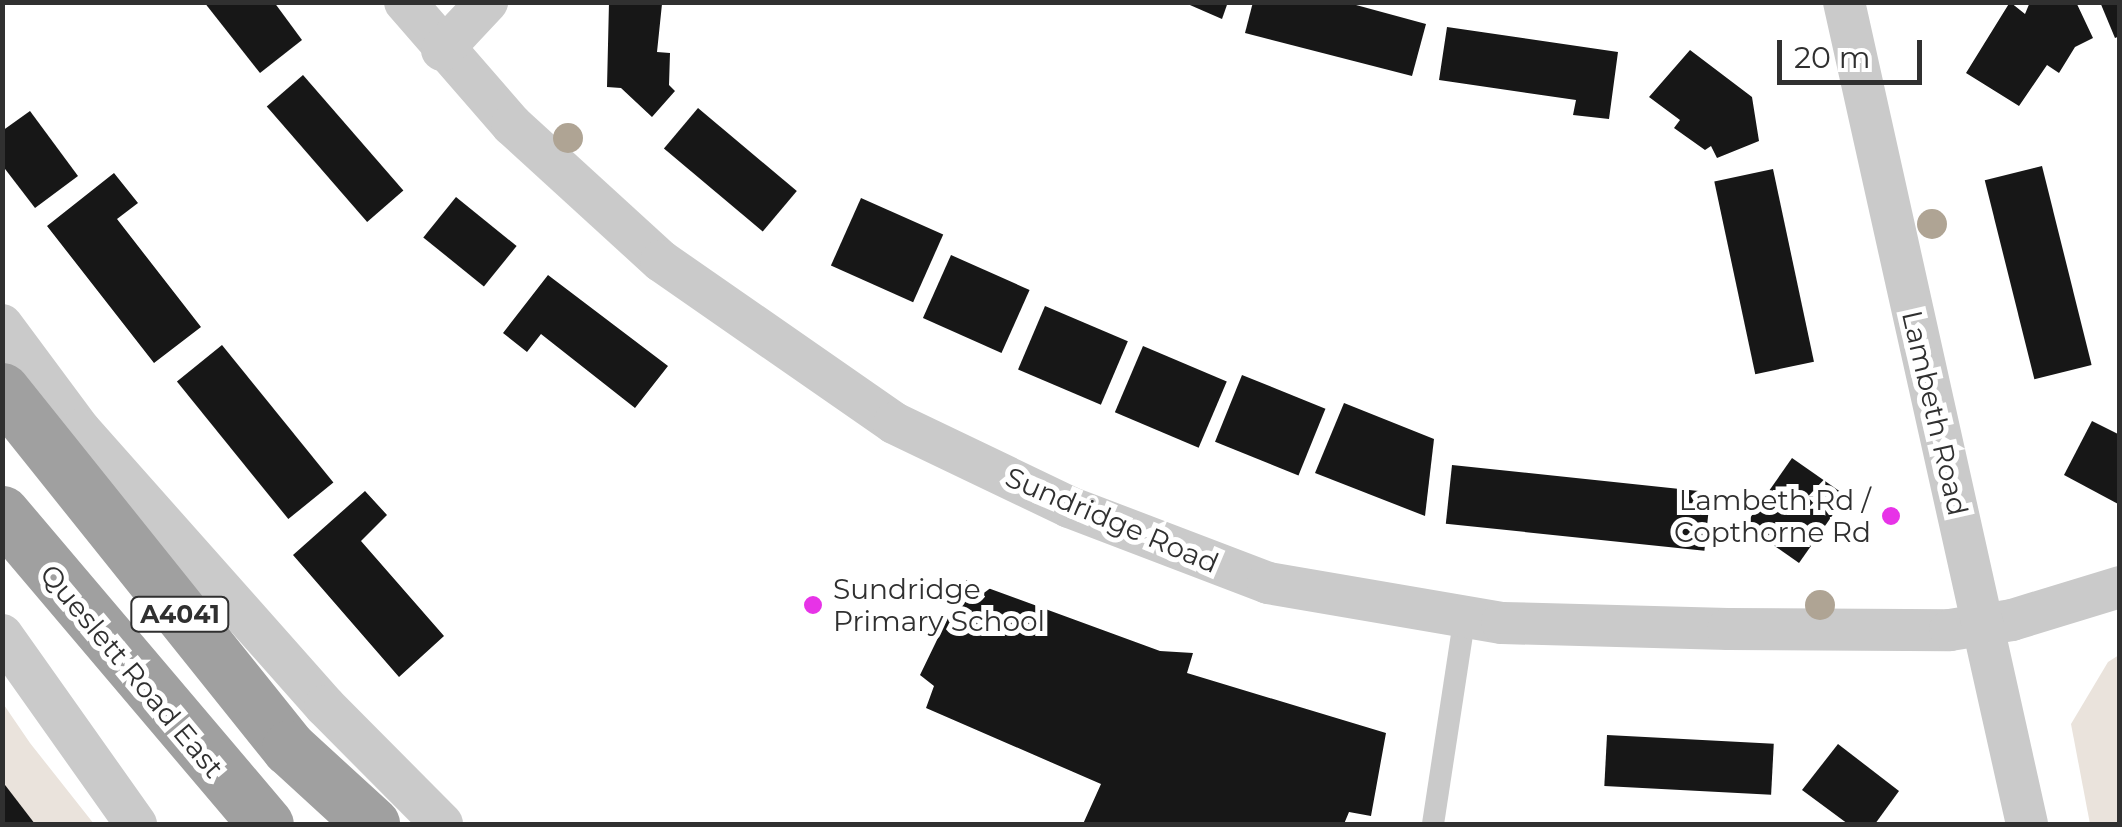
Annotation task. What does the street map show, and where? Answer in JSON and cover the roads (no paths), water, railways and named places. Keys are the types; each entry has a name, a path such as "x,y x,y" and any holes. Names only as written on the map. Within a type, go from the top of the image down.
{"highway":[{"name":"A4041","path":"2,390 289,748 372,824"},
{"name":"Queslett Road East","path":"2,514 266,824"}],"street":[{"name":"Sundridge Road","path":"406,2 442,50 512,125 661,262 894,422 1069,507 1268,583 1502,623 1728,629 1950,630 2120,588"},
{"path":"442,50 488,2"},
{"name":"Lambeth Road","path":"1844,2 2027,824"},
{"path":"2,324 80,430 325,706 442,824"},
{"path":"2,635 136,824"}],"lane":[{"path":"1433,824 1465,615"}],"place":[{"name":"Lambeth Rd / Copthorne Rd","path":"1891,516"},
{"name":"Sundridge Primary School","path":"813,605"}]}
